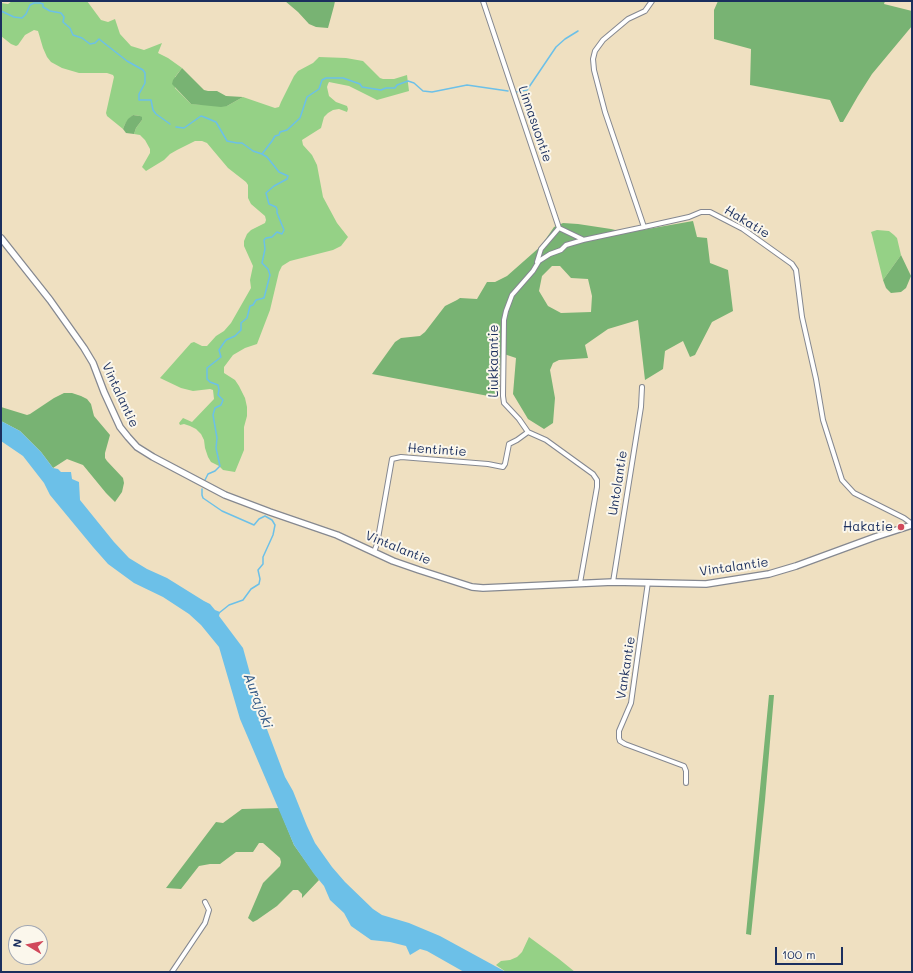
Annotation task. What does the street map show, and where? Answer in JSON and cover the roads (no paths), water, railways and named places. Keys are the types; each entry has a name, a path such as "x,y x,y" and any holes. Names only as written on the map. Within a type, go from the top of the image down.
{"street":[{"name":"Linnasuontie","path":"483,1 559,228"},
{"path":"644,227 605,112 594,70 593,59 595,51 603,40 628,19 645,10 652,1"},
{"name":"Hakatie","path":"644,227 689,217 701,212 710,212 743,229 792,264 796,270 802,317 816,378 823,420 842,480 850,490 859,497 904,518 912,525"},
{"name":"Liukkaantie","path":"528,432 520,419 506,406 503,400 504,320 512,295 533,271 536,264 550,254 583,240 644,227"},
{"path":"536,264 541,249 559,228 583,240"},
{"name":"Vintalantie","path":"1,238 50,300 84,348 93,363 120,427 138,447 153,458 225,495 337,535 406,566 472,587 490,588 613,582 706,584 769,574 912,525"},
{"name":"Untolantie","path":"613,582 641,407 642,387"},
{"path":"528,432 546,440 593,474 597,480 580,583"},
{"name":"Hentintie","path":"374,552 377,544 392,459 401,457 488,464 502,467 506,464 509,444 518,440 528,432"},
{"name":"Vankantie","path":"648,582 632,703 619,731 619,738 620,741 625,744 684,766 686,771 686,783"},
{"path":"172,972 205,923 209,910 205,902"}],"water":[{"name":"Aurajoki","path":"1,421 20,431 41,452 53,468 58,469 61,472 71,472 72,479 79,482 80,500 129,558 147,569 167,578 210,604 215,610 220,612 219,616 243,648 260,707 265,715 265,724 285,777 293,791 307,826 315,843 345,882 373,909 382,915 409,923 440,936 506,972 464,972 427,951 420,949 410,955 406,946 390,942 371,940 351,926 344,913 330,900 324,886 294,845 240,719 219,647 201,625 189,614 163,597 134,583 108,564 50,495 44,483 23,456 1,441"}],"waterway":[{"path":"1,11 14,17 22,18 26,14 30,5 40,3 43,4 43,7 50,11 61,13 64,17 63,22 70,28 73,35 82,38 90,44 95,43 99,39 127,61 143,70 145,73 145,83 139,94 139,100 151,100 153,110 156,114 170,124"},
{"path":"516,92 527,90 556,47 578,31"},
{"path":"262,154 275,136 279,135 280,132 287,130 300,118 307,97 319,89 322,80 326,78 343,78 360,84 362,87 381,90 386,88 395,88 397,85 408,81 414,83 423,91 432,92 467,85 508,91"},
{"path":"176,127 184,128 201,116 216,122 227,141 242,143 253,151 262,154 267,157 279,172 288,176 287,179 274,186 266,193 269,204 277,209 277,213 284,230 282,234 277,232 272,237 264,240 265,249 262,263 268,269 270,275 264,298 256,300 253,305 250,306 247,318 241,323 241,330 235,336 226,340 219,350 221,357 207,368 207,379 218,385 218,395 223,400 221,405 215,408 213,415 217,438 216,448 220,466 215,471 208,474 205,480"},
{"path":"202,489 203,498 222,511 254,525 259,519 265,516 272,520 275,525 273,535 263,557 263,564 258,570 260,579 259,584 251,589 243,600 229,605 219,613"}],"place":[{"name":"Hakatie","path":"901,527"}]}
